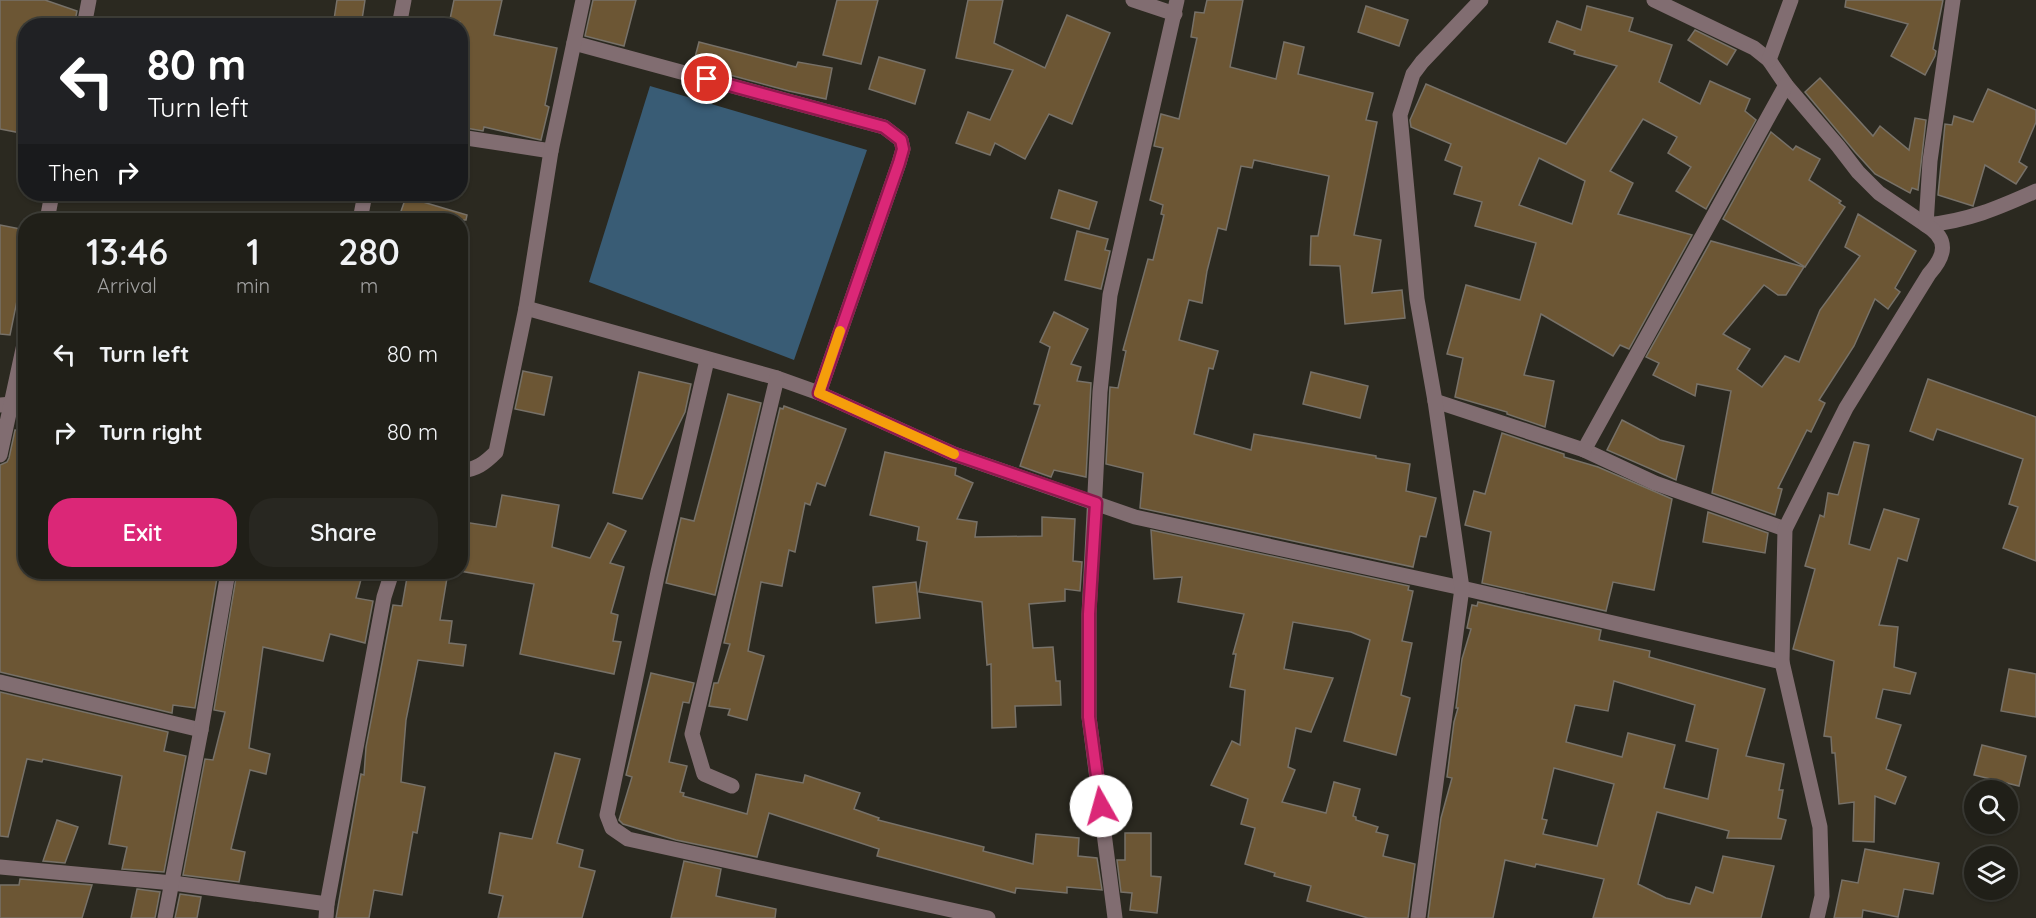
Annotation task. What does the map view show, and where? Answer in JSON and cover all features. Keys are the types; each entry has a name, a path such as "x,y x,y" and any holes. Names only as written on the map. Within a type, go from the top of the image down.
{"street":[{"path":"86,18 89,0"},
{"path":"401,18 404,0"},
{"path":"468,470 483,465 496,452 526,308 550,151 583,0"},
{"path":"1115,918 1089,717 1089,614 1100,392 1110,295 1176,7 1133,0"},
{"path":"1418,918 1462,588 1436,400 1417,299 1400,115 1413,74 1481,0"},
{"path":"1654,0 1754,48 1769,60 1786,85 1858,172 1879,193 1937,231 1943,244 1940,262 1929,274 1846,408 1785,529 1782,662 1820,827 1822,896 1817,918"},
{"path":"1769,60 1791,0"},
{"path":"1926,225 1930,161 1953,0"},
{"path":"574,43 884,127 901,140 903,149 899,163 819,393"},
{"path":"1584,450 1786,85"},
{"path":"468,138 550,151"},
{"path":"1926,225 1951,222 1989,212 2036,191"},
{"path":"526,308 777,378 819,393 954,454 1135,517 1462,588 1782,662"},
{"path":"707,360 658,572 607,815 612,828 628,839 981,917"},
{"path":"0,455 18,378"},
{"path":"732,786 704,774 692,734 777,378"},
{"path":"1436,400 1584,450 1655,483 1785,529"},
{"path":"165,918 227,579"},
{"path":"0,867 173,884 327,911 384,597 390,579"},
{"path":"0,682 201,730"}],"water":[{"path":"650,86 867,150 794,360 589,282"}],"building":[{"path":"0,0 45,0 77,11 76,18 18,18 18,132 0,129"},
{"path":"337,0 365,0 362,18 334,18"},
{"path":"454,0 502,0 494,35 557,48 545,105 549,107 541,140 484,127 483,131 468,128 468,18 450,18"},
{"path":"593,0 636,0 624,46 585,36"},
{"path":"837,0 878,0 861,64 823,55"},
{"path":"968,0 1003,0 994,43 1045,68 1067,15 1110,33 1072,124 1049,114 1025,159 995,143 990,155 956,143 968,112 990,120 1013,70 956,58"},
{"path":"1207,0 1243,0 1230,67 1276,79 1284,42 1304,47 1298,74 1373,93 1366,120 1377,122 1354,235 1381,240 1372,293 1402,290 1405,318 1345,324 1340,266 1310,265 1311,236 1318,236 1329,176 1254,160 1252,168 1241,166 1226,230 1218,228 1202,303 1189,300 1179,340 1218,351 1213,369 1209,368 1194,434 1251,450 1254,434 1410,464 1406,491 1436,498 1426,537 1420,536 1413,567 1140,508 1143,473 1106,464 1110,387 1118,388 1126,351 1123,350 1148,259 1153,260 1164,215 1161,214 1163,205 1150,200 1163,148 1154,146 1161,114 1179,119 1197,38 1191,37 1195,12 1204,13"},
{"path":"1846,0 1943,0 1933,49 1936,51 1935,56 1925,75 1891,56 1908,24 1845,7"},
{"path":"1366,6 1408,20 1399,46 1358,32"},
{"path":"1587,6 1633,18 1629,31 1672,45 1659,82 1700,104 1710,81 1750,99 1745,111 1756,120 1706,209 1676,191 1691,167 1668,153 1677,137 1643,119 1610,171 1633,183 1618,214 1692,235 1629,349 1620,345 1613,356 1541,314 1524,375 1554,381 1545,427 1507,414 1507,412 1455,397 1463,358 1447,354 1466,285 1520,300 1536,243 1475,226 1482,202 1454,194 1462,167 1445,160 1451,144 1411,127 1410,120 1426,84 1566,144 1617,66 1574,54 1575,51 1549,42 1557,21 1581,30","holes":["1539,158 1585,181 1572,224 1519,205"]},
{"path":"1695,30 1736,50 1727,65 1688,40"},
{"path":"699,42 796,67 798,62 832,68 826,99 693,65"},
{"path":"879,57 925,70 915,104 869,89"},
{"path":"1820,78 1873,136 1880,126 1909,150 1915,118 1926,120 1918,190 1912,188 1910,193 1875,174 1855,152 1805,92"},
{"path":"1988,89 2036,110 2036,122 2019,162 2027,167 2016,184 1985,165 1973,206 1938,195 1945,124 1952,125 1954,116 1973,122"},
{"path":"1771,132 1793,150 1796,146 1820,159 1809,180 1841,201 1839,203 1845,207 1805,267 1723,219"},
{"path":"1059,190 1097,202 1089,229 1051,218"},
{"path":"405,201 420,201 460,213 400,213"},
{"path":"1858,214 1916,251 1895,288 1900,292 1888,309 1875,299 1854,346 1819,400 1825,403 1811,432 1807,430 1778,488 1782,489 1775,515 1712,493 1731,391 1697,384 1695,396 1653,375 1659,363 1646,357 1711,241 1804,267 1786,295 1778,295 1764,285 1723,334 1750,349 1737,369 1762,387 1785,356 1799,362 1820,310 1860,256 1845,247"},
{"path":"0,225 18,228 18,296 10,335 0,334"},
{"path":"1077,231 1108,239 1105,250 1110,251 1101,289 1065,280"},
{"path":"1054,312 1088,329 1071,364 1081,367 1077,381 1091,383 1086,477 1054,470 1051,477 1020,466 1040,405 1034,404 1050,347 1040,342"},
{"path":"523,371 552,377 544,415 515,409"},
{"path":"639,372 691,384 685,412 642,499 613,493"},
{"path":"1311,372 1368,386 1360,418 1303,404"},
{"path":"1928,379 2036,417 2036,561 2003,548 2018,507 2009,504 2023,459 1937,429 1933,440 1910,431"},
{"path":"728,394 761,403 715,595 666,583 681,518 694,521"},
{"path":"784,406 846,429 825,486 817,483 810,505 805,503 795,552 789,550 782,586 761,582 748,651 764,656 747,720 728,715 730,709 709,706 714,683 718,683 730,644 724,643 780,408 783,409"},
{"path":"1622,420 1660,440 1684,446 1676,480 1607,450"},
{"path":"15,430 18,431 18,579 217,579 195,708 173,705 172,713 0,672 0,465 7,462"},
{"path":"1502,433 1564,454 1564,457 1598,467 1672,499 1654,590 1613,582 1606,611 1482,583 1491,532 1465,525 1474,491 1485,494"},
{"path":"1854,442 1869,445 1849,544 1870,550 1884,509 1919,519 1907,561 1898,558 1879,625 1898,627 1894,667 1916,673 1910,694 1883,689 1876,718 1901,725 1886,769 1906,777 1895,804 1875,796 1874,842 1853,841 1854,802 1839,804 1835,753 1832,753 1831,737 1824,736 1834,661 1793,649 1815,569 1805,566 1820,515 1824,517 1828,493 1838,495"},
{"path":"885,452 956,468 955,475 973,483 957,519 977,522 975,537 1042,536 1042,517 1075,519 1073,561 1082,562 1080,591 1065,589 1065,601 1029,604 1033,648 1053,647 1056,681 1060,681 1061,705 1015,706 1016,727 992,728 991,664 987,665 982,602 919,592 927,542 917,540 919,527 870,515"},
{"path":"502,495 559,505 552,547 590,558 608,523 626,531 610,563 624,567 611,613 618,615 613,641 621,642 614,674 520,654 534,584 468,572 468,523 496,527"},
{"path":"1708,512 1768,533 1765,553 1703,542"},
{"path":"1151,530 1409,586 1408,590 1413,591 1402,641 1412,643 1401,695 1410,698 1396,755 1344,741 1370,640 1351,632 1293,622 1284,669 1333,678 1311,732 1296,728 1288,767 1295,770 1282,802 1326,813 1334,782 1360,789 1353,816 1356,820 1378,827 1376,832 1388,835 1383,856 1415,864 1408,918 1368,918 1307,901 1311,886 1274,876 1275,873 1245,864 1255,828 1241,824 1248,799 1211,785 1232,741 1240,745 1245,690 1230,687 1236,654 1233,654 1244,614 1178,602 1182,577 1154,579"},
{"path":"236,579 361,579 356,598 373,601 365,643 330,634 323,661 263,647 249,748 270,754 266,774 250,770 231,849 245,852 239,882 183,875 205,759 213,760 225,712 214,710"},
{"path":"407,579 447,579 440,620 452,621 449,643 466,645 463,666 418,660 406,720 401,782 425,787 417,833 413,832 402,895 374,890 369,918 336,918 361,774 364,775 366,747 393,605 402,606"},
{"path":"916,582 920,618 876,623 873,587"},
{"path":"1478,602 1601,630 1599,640 1650,651 1649,657 1765,689 1746,756 1784,764 1779,790 1783,790 1778,818 1786,820 1781,839 1727,838 1729,831 1657,812 1638,884 1666,898 1690,904 1696,887 1713,893 1723,856 1774,866 1761,918 1593,918 1604,879 1536,864 1535,867 1505,860 1493,918 1428,918 1441,818 1452,778 1447,777 1458,708 1456,708 1462,659 1471,629 1467,628 1472,605 1477,606","holes":["1614,681 1695,705 1686,741 1718,749 1708,799 1664,788 1675,745 1628,733 1622,757 1566,742 1575,705 1608,711","1554,768 1614,784 1597,846 1543,834 1547,820 1542,819"]},
{"path":"2009,669 2036,674 2036,717 2001,711"},
{"path":"651,673 694,683 689,703 683,702 669,762 687,766 680,792 684,793 683,796 747,814 756,774 803,783 805,775 860,793 854,809 879,818 878,820 984,847 983,851 1033,864 1036,834 1079,838 1078,856 1097,858 1102,890 1067,887 1067,893 1016,888 1015,893 877,856 879,849 769,813 757,857 676,840 623,824 619,820 632,777 626,775"},
{"path":"0,692 168,732 164,751 186,756 164,872 122,869 127,847 109,844 122,776 43,759 42,762 27,759 8,837 0,836"},
{"path":"1982,745 2026,756 2019,786 2018,780 1994,780 1974,775"},
{"path":"555,753 580,759 557,843 583,850 579,867 595,871 582,918 498,918 503,896 489,893 500,833 532,839"},
{"path":"57,820 78,827 65,863 43,861"},
{"path":"1125,833 1151,833 1151,876 1161,877 1157,913 1130,910 1132,893 1121,892 1117,860 1125,860"},
{"path":"1865,849 1939,863 1933,894 1904,889 1898,917 1863,910 1862,918 1834,918 1842,880 1858,883"},
{"path":"684,861 721,869 716,896 776,909 775,918 671,918"},
{"path":"20,879 92,885 82,918 0,918 0,885 19,885"},
{"path":"137,889 160,892 155,918 131,918"},
{"path":"180,894 201,897 197,918 175,918"}],"slow traffic":[{"path":"840,331 819,393 954,454"}],"route":[{"path":"707,79 884,127 901,140 903,149 899,163 819,393 954,454 1096,503 1089,614 1089,717 1101,806"}]}
